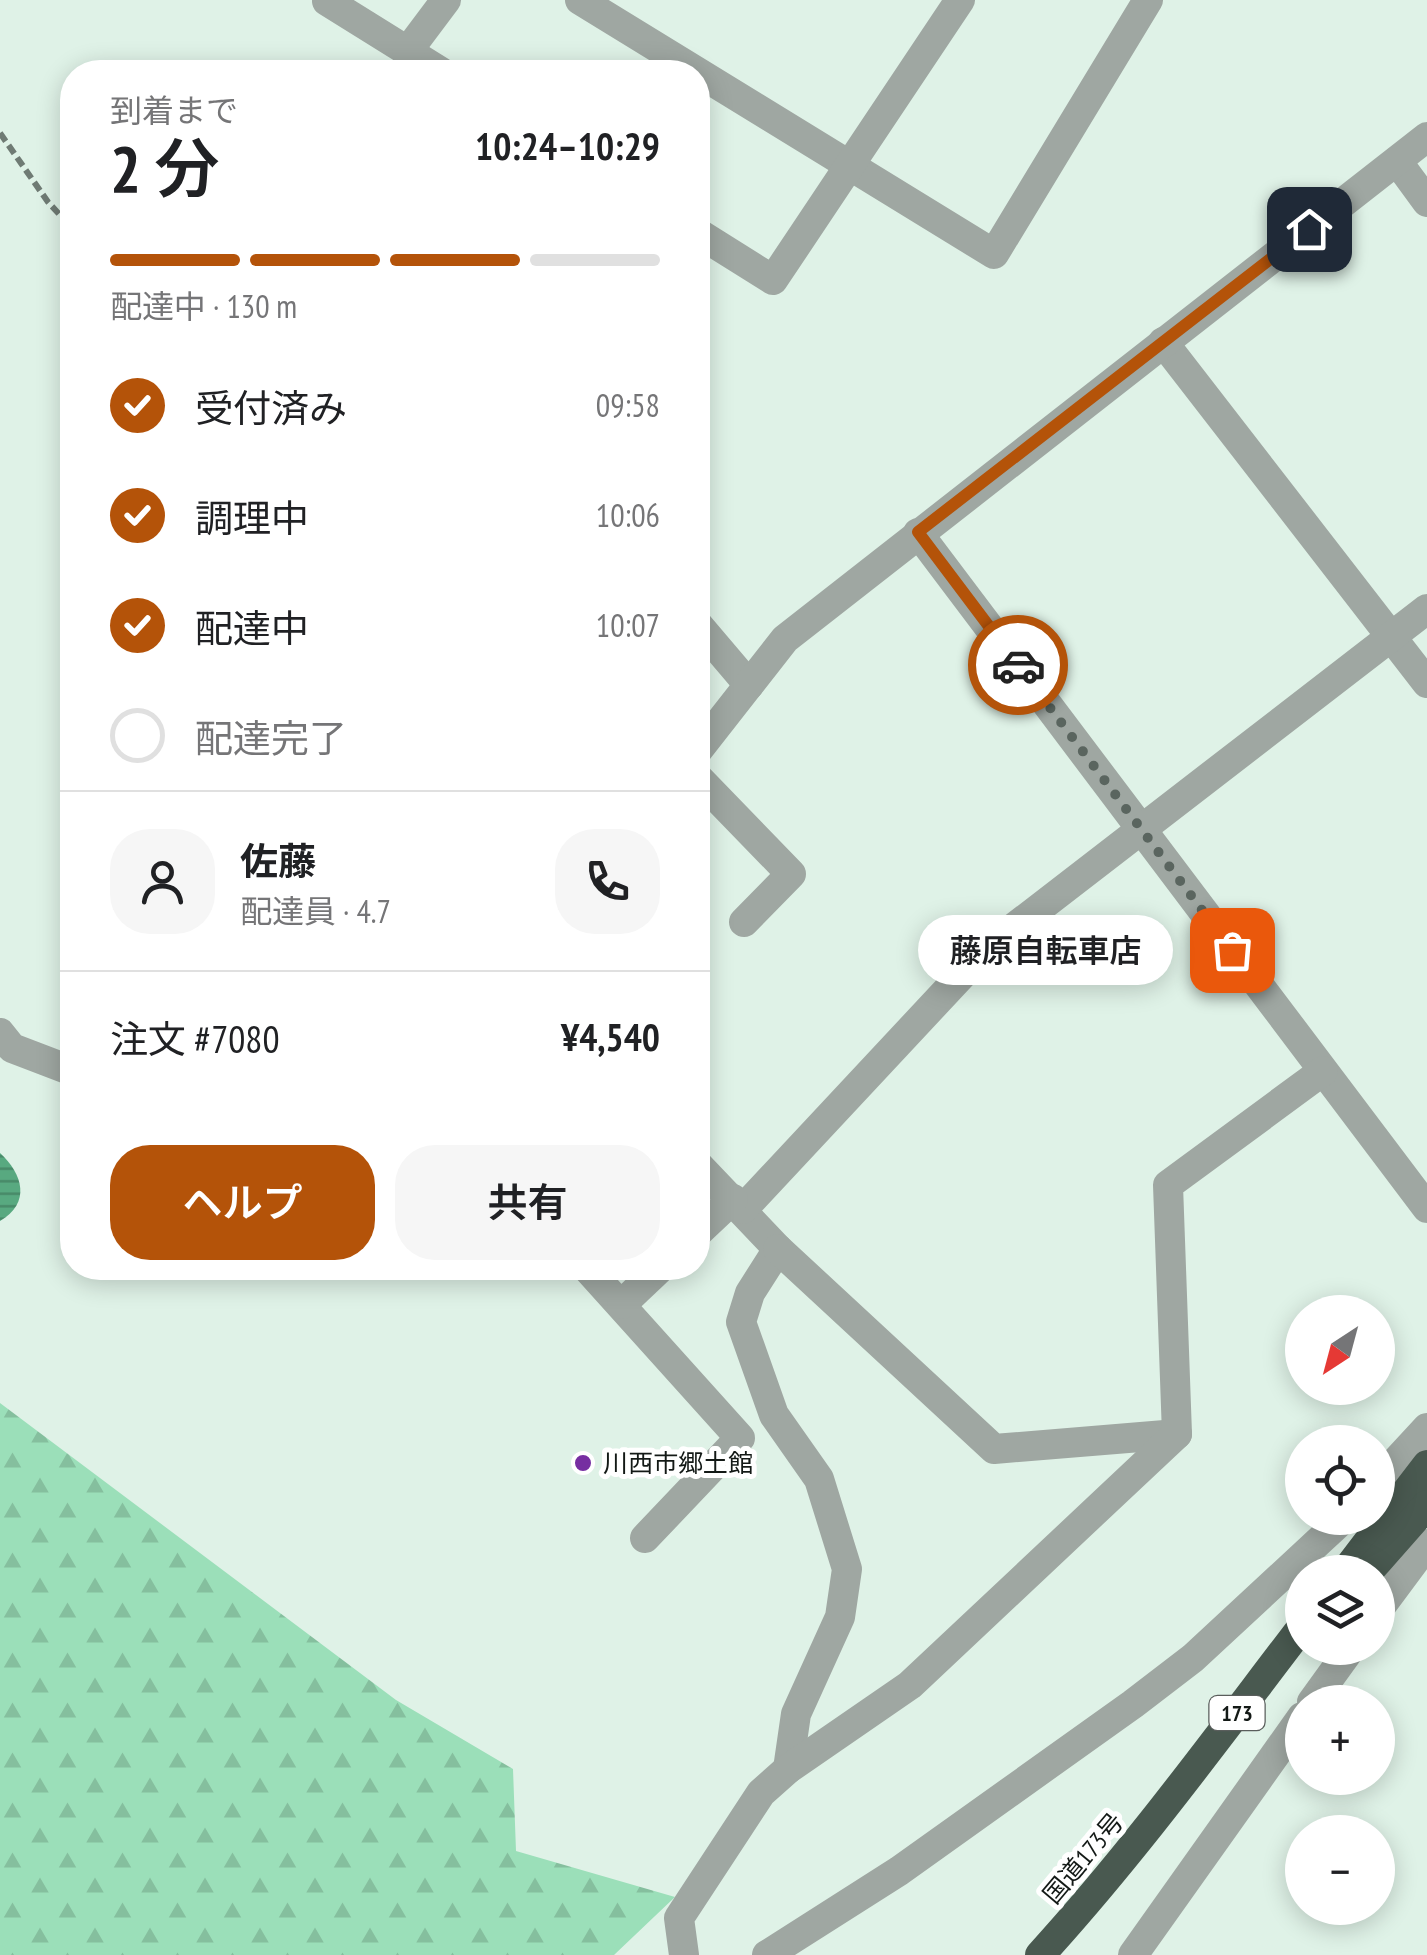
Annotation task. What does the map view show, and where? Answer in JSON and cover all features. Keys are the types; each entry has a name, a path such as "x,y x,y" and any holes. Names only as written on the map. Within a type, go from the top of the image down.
{"highway":[{"path":"1358,1555 1427,1466"},
{"path":"1383,1555 1427,1505"},
{"name":"国道173号","path":"1040,1955 1172,1798 1285,1650"},
{"name":"国道173号","path":"1172,1798 1288,1665"}],"street":[{"path":"407,52 446,0"},
{"path":"580,0 678,60"},
{"path":"710,241 773,280 960,0"},
{"path":"710,79 994,254 1148,0"},
{"path":"327,2 421,60"},
{"path":"710,735 786,639 1427,137"},
{"path":"1396,162 1427,202"},
{"path":"1163,342 1427,683"},
{"path":"918,532 1323,1071 1422,1190"},
{"path":"710,1224 738,1204 985,950 1427,609"},
{"path":"710,639 749,686"},
{"path":"710,790 791,874 744,922"},
{"path":"0,1033 12,1048 60,1067"},
{"path":"684,1955 679,1918 761,1793 788,1769 910,1684 1177,1434 1168,1185 1323,1071"},
{"path":"710,1177 778,1249 994,1449 1177,1434"},
{"path":"778,1249 750,1293 742,1322 774,1416 819,1479 847,1569 840,1617 796,1714 788,1769"},
{"path":"598,1280 740,1438 645,1538"},
{"path":"622,1304 647,1280"},
{"path":"1395,1463 1427,1428"},
{"path":"767,1955 899,1871 1134,1704 1194,1658 1326,1535"},
{"path":"1395,1587 1427,1544"},
{"path":"1133,1955 1285,1740"}],"path":[{"path":"0,132 60,215"}],"green space":[{"path":"0,1403 396,1700 513,1769 516,1851 675,1897 614,1955 0,1955"}],"shaded area":[{"path":"0,1153 14,1170 20,1197 10,1214 0,1221"}],"way so far":[{"path":"1018,665 1232,950"}],"place":[{"name":"藤原自転車店","path":"1232,950"},
{"name":"川西市郷土館","path":"583,1463"}],"route":[{"path":"1018,665 918,532 1309,229"}]}
